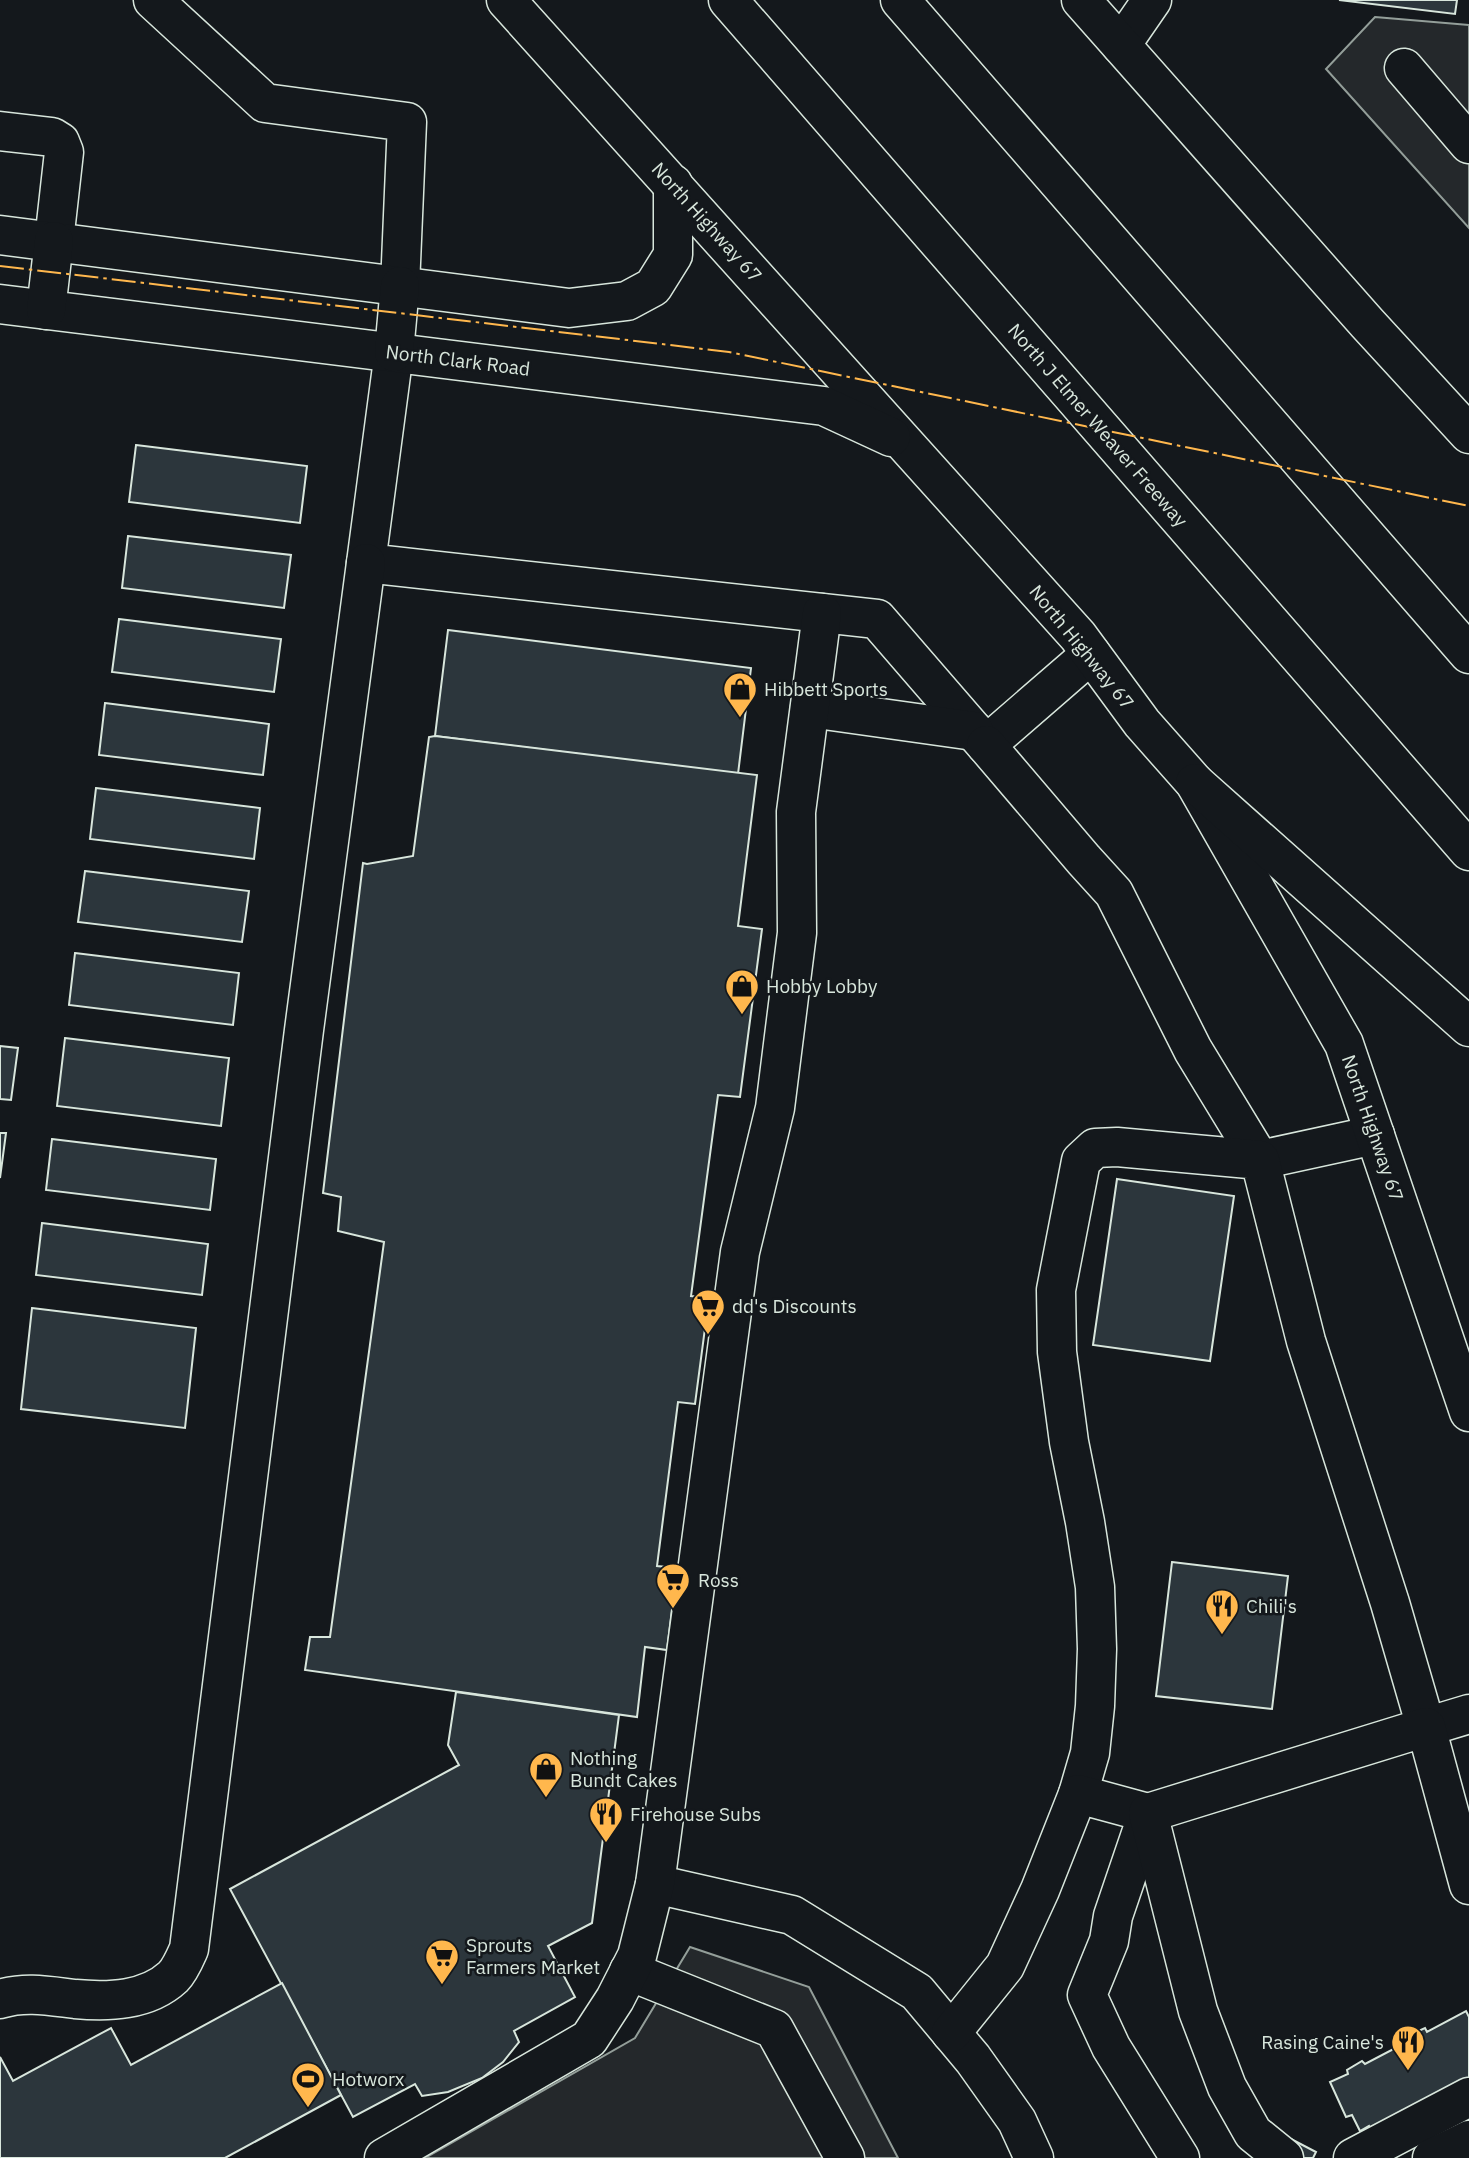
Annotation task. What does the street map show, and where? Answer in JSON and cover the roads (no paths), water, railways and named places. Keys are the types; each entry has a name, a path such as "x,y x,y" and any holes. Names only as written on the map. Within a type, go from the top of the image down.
{"main road":[{"path":"0,1999 31,1994 106,2000 138,1996 174,1976 189,1949 304,1030 394,352 400,286 407,122 265,103 153,0"},
{"name":"North Highway 67","path":"506,0 1078,636 1142,723 1195,783 1344,1044 1469,1412"},
{"name":"North J Elmer Weaver Freeway","path":"728,0 1469,850"},
{"path":"900,0 1469,654"},
{"path":"1081,0 1469,434"},
{"path":"1121,45 1152,0"},
{"path":"1404,68 1469,144"},
{"path":"0,131 52,137 60,142 64,152 46,310"},
{"path":"0,235 569,308 627,301 653,287 673,255 673,184"},
{"name":"North Clark Road","path":"0,304 824,406 908,445"},
{"path":"366,563 877,618 1114,893 1193,1050 1260,1160 1306,1341 1390,1603 1469,1885"},
{"path":"384,2158 589,2039 615,1999 636,1956 655,1884 740,1252 775,1108 797,933 796,812 822,613"},
{"path":"810,708 980,738 1091,654"},
{"path":"1195,783 1469,1027"},
{"path":"951,2033 1005,1966 1040,1890 1078,1794 1090,1753 1096,1706 1095,1587 1071,1453 1057,1352 1056,1290 1081,1161 1095,1148 1117,1147 1260,1160 1375,1135"},
{"path":"1078,1794 1149,1813 1469,1714"},
{"path":"1149,1813 1113,1916 1109,1941 1087,1995 1111,2047 1180,2158"},
{"path":"1149,1813 1198,2011 1227,2087 1253,2133 1284,2158"},
{"path":"655,1884 792,1914 917,1992 1017,2121 1034,2158"},
{"path":"629,1971 774,2029 845,2158"},
{"path":"1353,2158 1469,2096"},
{"path":"1432,2158 1469,2140"}],"place":[{"name":"Hibbett Sports","path":"740,719"},
{"name":"Hobby Lobby","path":"742,1016"},
{"name":"dd's Discounts","path":"708,1336"},
{"name":"Ross","path":"673,1610"},
{"name":"Chili's","path":"1222,1636"},
{"name":"Nothing Bundt Cakes","path":"546,1799"},
{"name":"Firehouse Subs","path":"606,1844"},
{"name":"Sprouts Farmers Market","path":"442,1986"},
{"name":"Rasing Caine's","path":"1408,2072"},
{"name":"Hotworx","path":"308,2109"}]}
